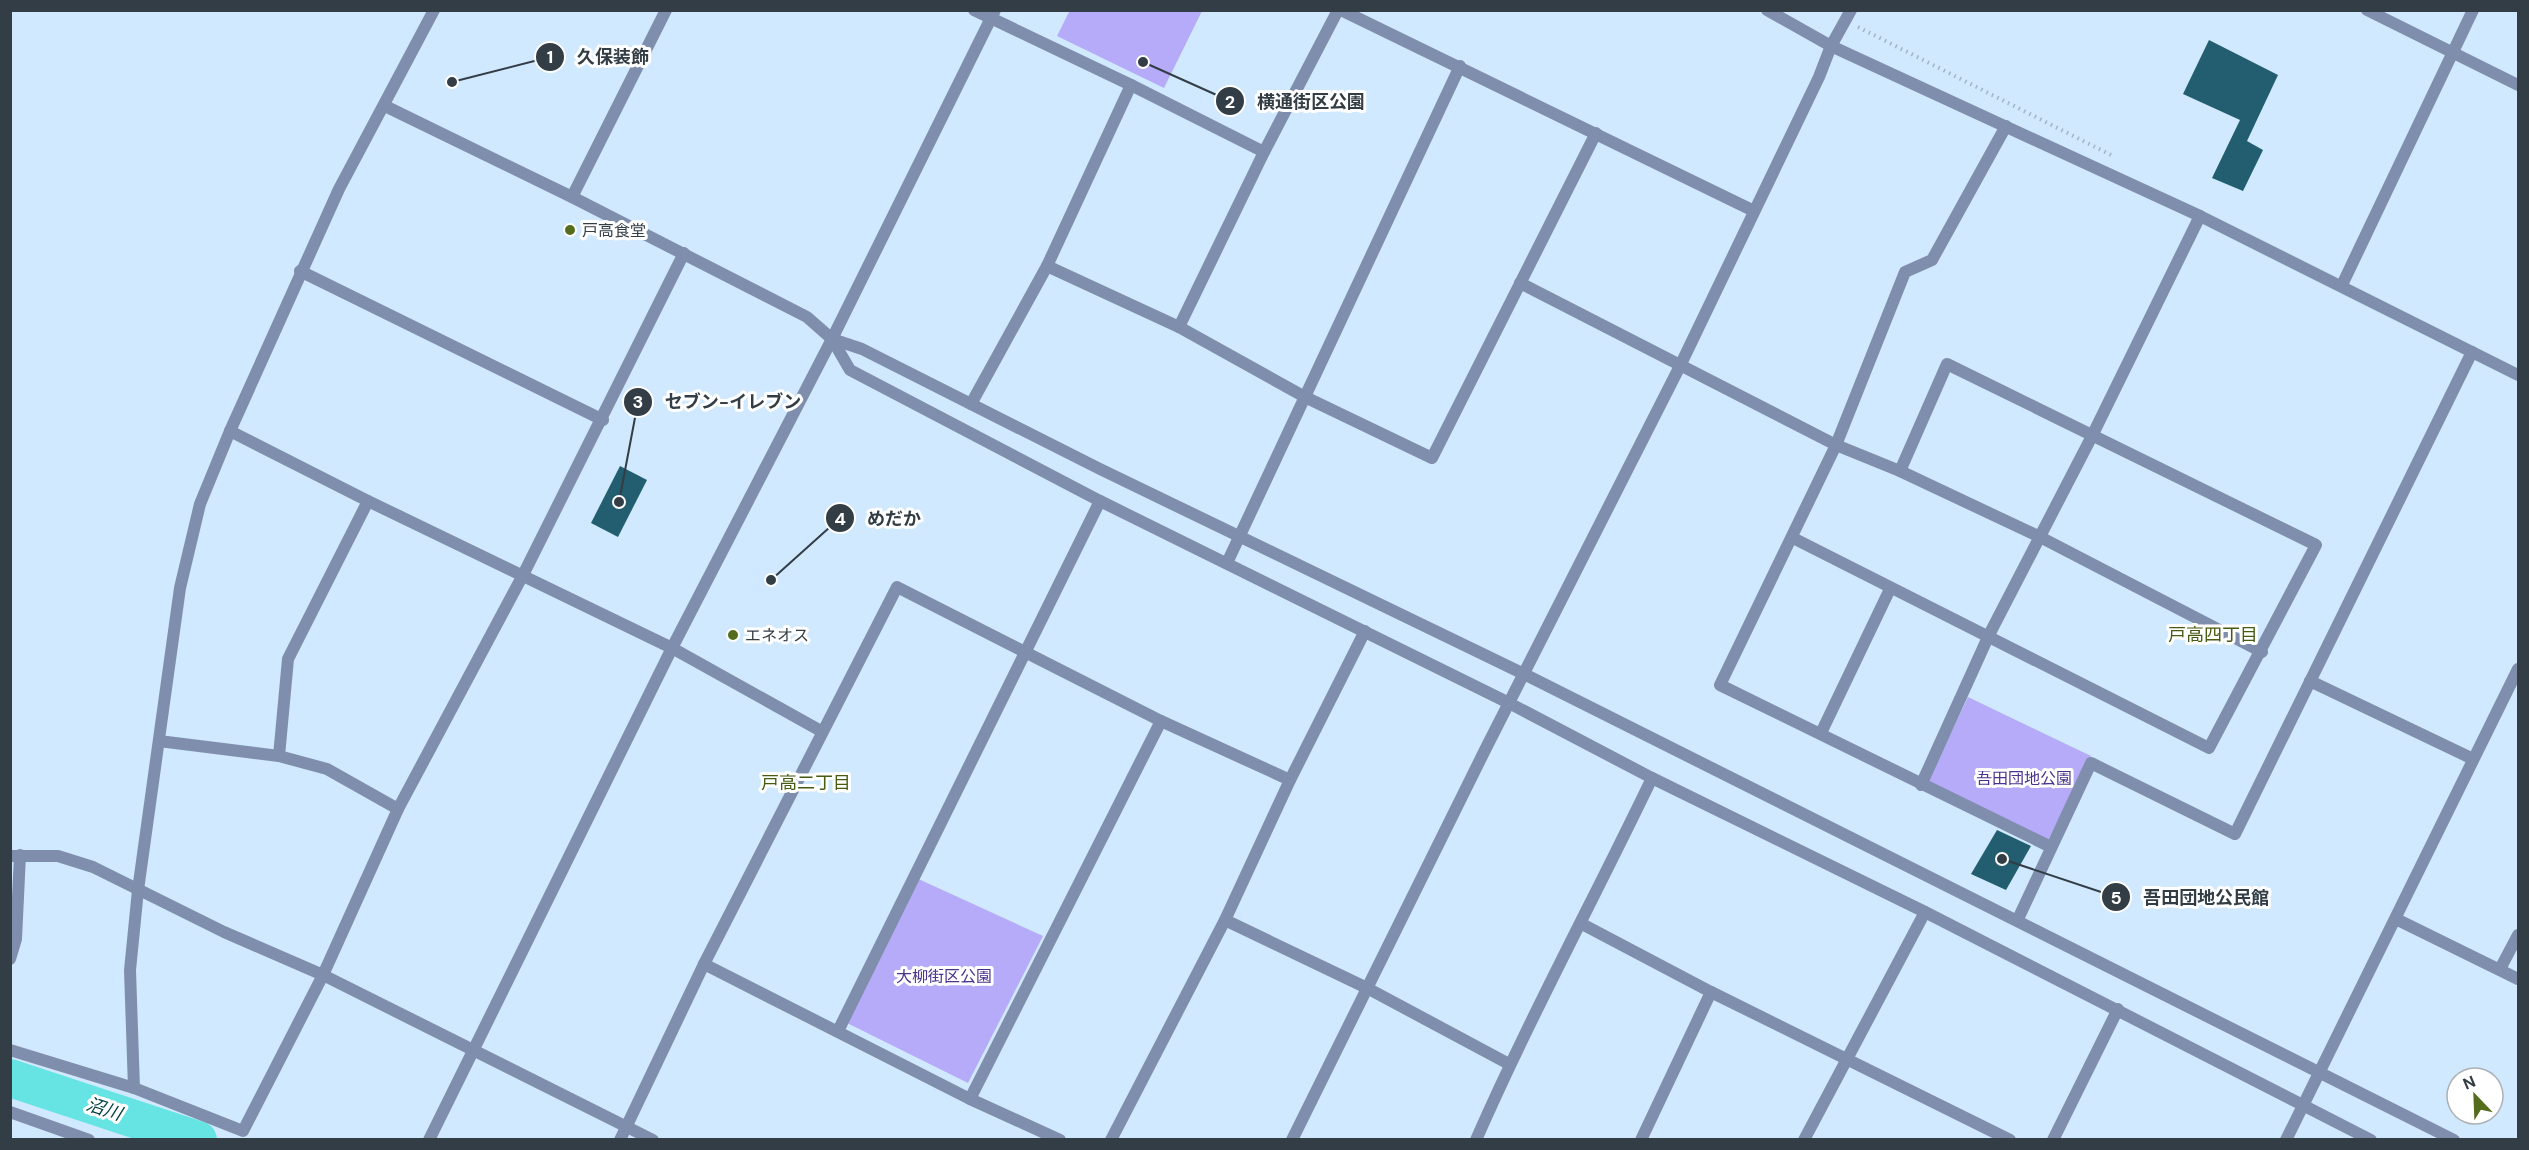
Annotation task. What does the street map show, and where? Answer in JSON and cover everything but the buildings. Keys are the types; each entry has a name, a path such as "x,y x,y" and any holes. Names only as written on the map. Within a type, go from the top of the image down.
{"street":[{"path":"134,1088 130,970 138,890 180,588 200,504 300,271 339,189 434,10"},
{"path":"572,197 666,10"},
{"path":"974,10 993,15 1264,152"},
{"path":"1179,327 1264,152 1339,10 1460,66 1754,211"},
{"path":"1767,10 1831,46 2200,216 2518,375"},
{"path":"1292,1140 1509,703 1680,366 1819,77 1831,46 1851,10"},
{"path":"2367,10 2518,85"},
{"path":"2342,285 2473,10"},
{"path":"429,1140 672,648 832,339 993,15"},
{"path":"1227,563 1460,66"},
{"path":"971,404 1047,266 1131,85"},
{"path":"385,106 572,197 807,316 832,339 850,370 1100,501 1509,703 1652,778 1925,912 2372,1140"},
{"path":"2006,126 1932,260 1905,272 1836,445 1720,685 1821,733 1921,785 2051,846"},
{"path":"1047,266 1179,327 1305,397 1432,458 1596,133"},
{"path":"1921,785 1989,636 2092,436 2200,216"},
{"path":"10,1050 134,1088 243,1131 323,975 398,809 603,420 684,253"},
{"path":"300,271 603,420"},
{"path":"1520,283 1836,445 1900,471 2040,537 2262,652"},
{"path":"832,339 862,349 1524,674 2018,919 2454,1140"},
{"path":"2018,919 2091,764 2235,834 2472,352"},
{"path":"1793,538 1890,589 1989,636 2209,748 2262,652 2316,545 1947,364 1900,471"},
{"path":"230,431 368,501 672,648 821,731"},
{"path":"279,756 288,659 368,501"},
{"path":"838,1031 1100,501"},
{"path":"620,1140 704,964 821,731 897,587 1161,721 1290,780"},
{"path":"1821,733 1890,589"},
{"path":"1111,1140 1225,920 1290,780 1365,632"},
{"path":"2286,1140 2518,669"},
{"path":"2310,681 2473,759"},
{"path":"970,1098 1161,721"},
{"path":"159,741 279,756 327,769 398,809"},
{"path":"1476,1140 1509,1064 1582,924 1652,778"},
{"path":"10,959 16,939 16,855 58,856 93,867 323,975 653,1140"},
{"path":"1804,1140 1925,912"},
{"path":"2396,919 2518,979"},
{"path":"1225,920 1367,988 1509,1064"},
{"path":"1582,924 1711,992 2010,1140"},
{"path":"2500,969 2518,935"},
{"path":"704,964 970,1098 1060,1140"},
{"path":"1641,1140 1711,992"},
{"path":"2053,1140 2118,1010"},
{"path":"10,1112 89,1140"}],"green space":[{"path":"1070,10 1202,11 1164,88 1057,36"},
{"name":"吾田団地公園","path":"1968,697 2091,756 2046,844 1928,781"},
{"name":"大柳街区公園","path":"914,877 1043,936 968,1083 843,1021"}],"waterway":[{"name":"沼川","path":"10,1078 198,1140"}],"place":[{"name":"横通街区公園","path":"1143,62"},
{"name":"久保装飾","path":"452,82"},
{"name":"戸高食堂","path":"570,230"},
{"name":"セブン-イレブン","path":"619,502"},
{"name":"めだか","path":"771,580"},
{"name":"エネオス","path":"733,635"},
{"name":"吾田団地公民館","path":"2002,859"}],"district":[{"name":"戸高四丁目","path":"2213,635"},
{"name":"戸高二丁目","path":"806,783"}]}
